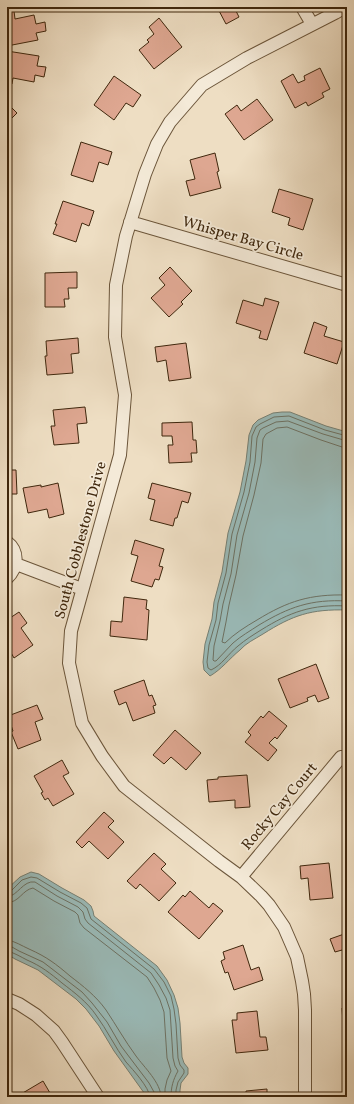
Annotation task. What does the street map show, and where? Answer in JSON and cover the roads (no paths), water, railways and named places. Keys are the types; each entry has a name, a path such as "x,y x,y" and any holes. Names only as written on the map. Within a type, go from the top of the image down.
{"street":[{"path":"302,7 312,24"},
{"name":"South Cobblestone Drive","path":"305,1097 305,1010 302,981 297,957 288,935 276,915 261,896 241,877 124,786 102,756 82,724 69,663 71,631 120,456 125,395 115,336 116,285 130,222 145,174 157,144 170,122 202,85 247,58 345,7"},
{"name":"Whisper Bay Circle","path":"130,222 347,285"},
{"path":"7,542 14,550 16,557 16,564 13,571 7,578"},
{"path":"16,564 82,589"},
{"name":"Rocky Cay Court","path":"241,877 341,757"},
{"path":"7,999 19,1004 36,1015 54,1031 98,1097"}],"water":[{"path":"290,412 326,426 347,432 347,610 313,612 303,614 284,622 248,643 210,676 204,670 203,662 205,644 222,572 228,533 240,492 249,435 253,425 258,420 273,413"},
{"path":"31,872 39,874 84,900 91,906 94,916 157,966 167,980 178,1008 182,1057 188,1068 188,1074 181,1083 180,1097 147,1097 86,1009 76,999 38,970 7,954 7,889 20,877"}]}
